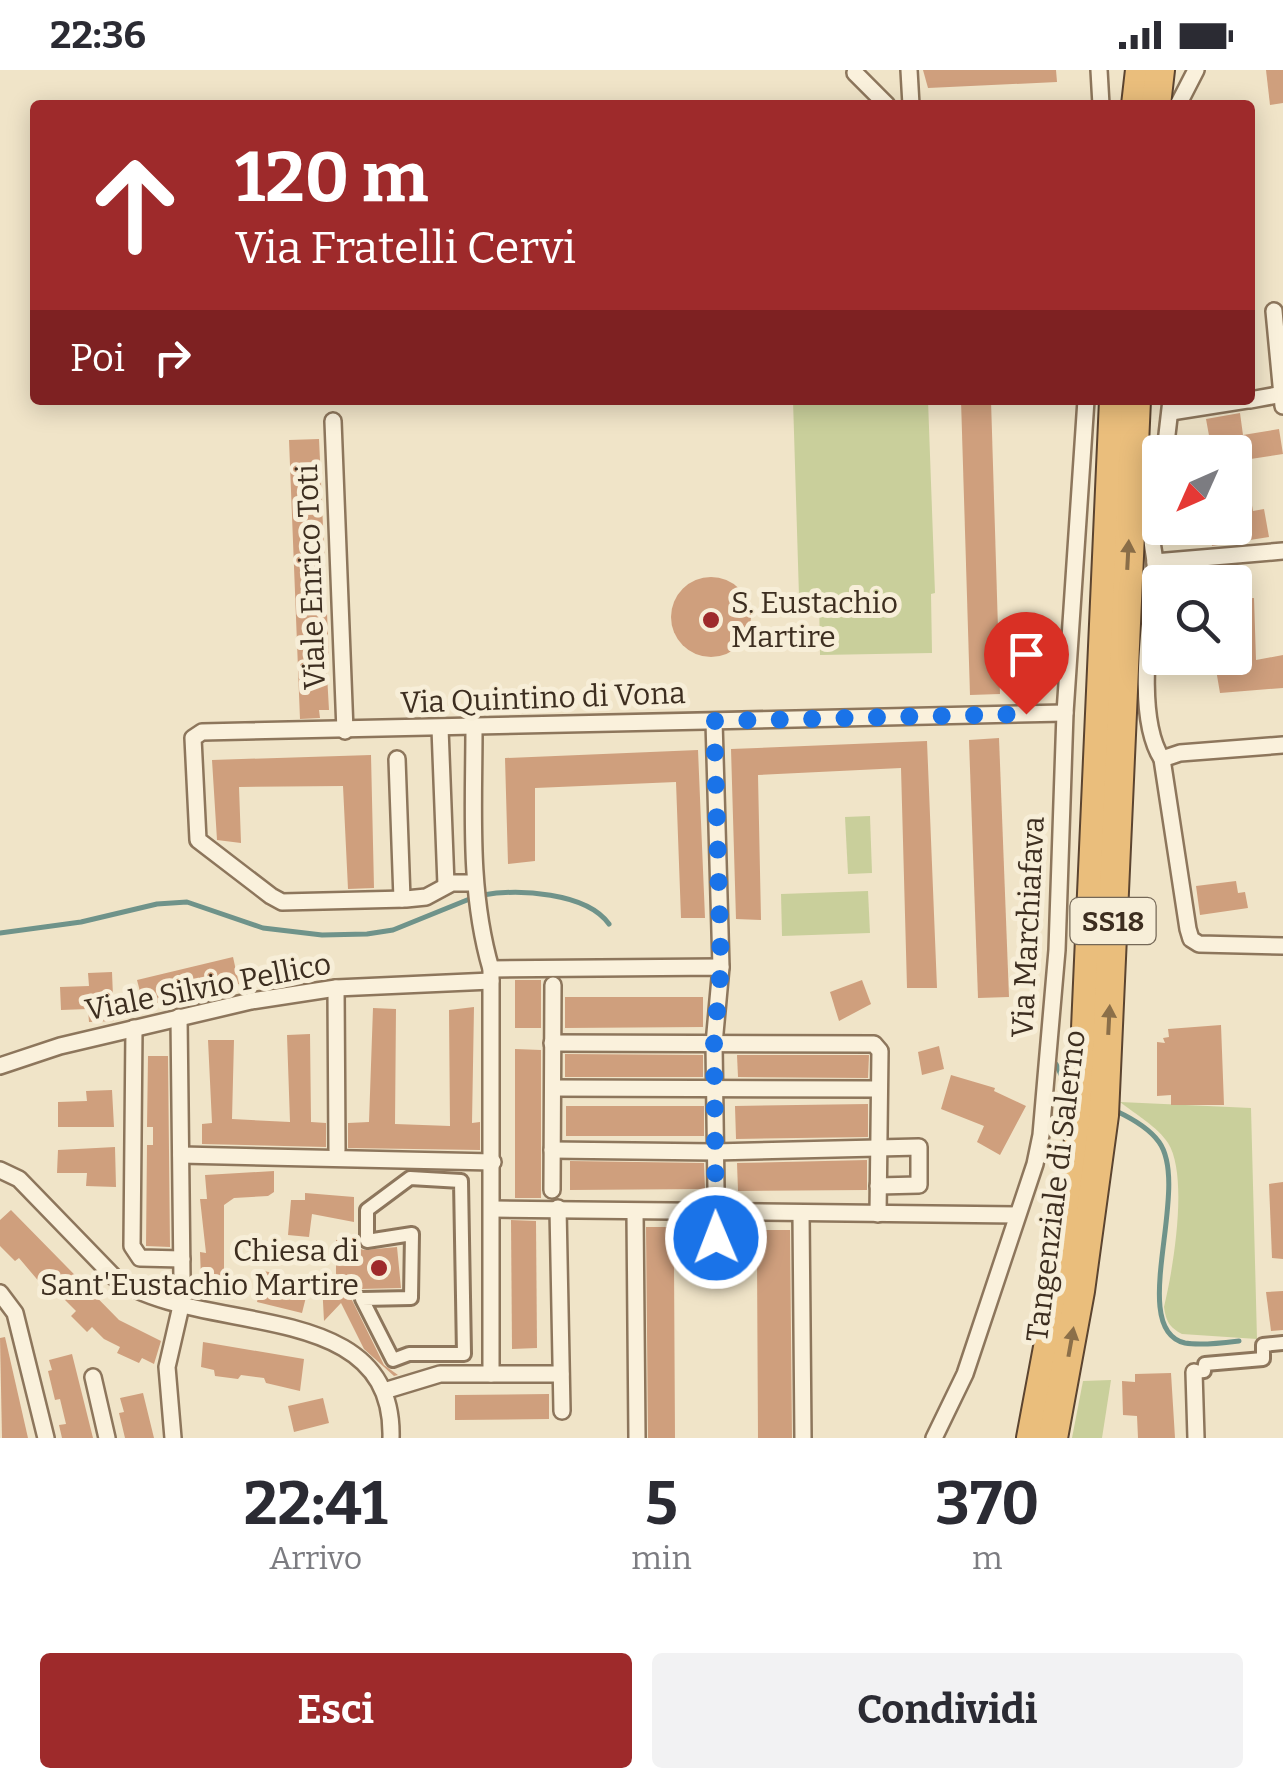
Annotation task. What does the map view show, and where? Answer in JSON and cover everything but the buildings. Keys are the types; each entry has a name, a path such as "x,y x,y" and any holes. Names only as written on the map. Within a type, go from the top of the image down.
{"highway":[{"path":"1137,100 1140,70"},
{"path":"1157,100 1160,70"},
{"name":"Tangenziale di Salerno","path":"1031,1438 1058,1294 1082,1118 1114,405"},
{"name":"Tangenziale di Salerno","path":"1053,1438 1085,1258 1104,1116 1136,405"}],"street":[{"path":"909,70 911,100"},
{"path":"1099,70 1100,100"},
{"path":"1181,100 1196,70"},
{"path":"855,72 883,100"},
{"path":"1274,311 1283,406"},
{"path":"1255,399 1282,394"},
{"name":"Via Marchiafava","path":"934,1438 965,1374 1036,1164 1041,1135 1057,950 1065,713 1086,405"},
{"path":"1167,435 1171,406"},
{"name":"Viale Enrico Toti","path":"333,421 345,732"},
{"path":"1153,545 1155,562 1146,662 1151,731 1154,748 1162,759 1191,939 1199,944 1283,946"},
{"path":"1155,562 1283,551"},
{"name":"Via Quintino di Vona","path":"402,899 282,902 198,840 193,738 202,732 345,732 1065,713"},
{"path":"714,721 721,967 714,1044 717,1262"},
{"path":"440,728 446,885"},
{"path":"474,728 474,883 491,975 491,1374"},
{"path":"1162,759 1180,753 1283,745"},
{"path":"397,759 402,899 426,897 446,885 474,883"},
{"name":"Viale Silvio Pellico","path":"0,1066 60,1046 179,1017 336,988 491,975 721,967"},
{"path":"552,1190 553,985"},
{"path":"336,988 337,1154"},
{"path":"172,1437 168,1367 180,1306 182,1259 179,1017"},
{"path":"134,1028 132,1246 140,1258 182,1259"},
{"path":"552,1043 874,1044 880,1051 878,1214"},
{"path":"553,1088 880,1089"},
{"path":"552,1150 714,1152 919,1147 919,1185 878,1186"},
{"path":"181,1155 337,1154 494,1162"},
{"path":"0,1170 19,1179 114,1277 152,1298 306,1331 334,1340 362,1358 384,1391 392,1415 391,1438"},
{"path":"410,1178 462,1181 464,1354 409,1354 393,1360 362,1299 411,1298 412,1234 368,1240 367,1210 410,1178"},
{"path":"558,1208 562,1411"},
{"path":"493,1209 1017,1215"},
{"path":"634,1212 637,1438"},
{"path":"802,1213 803,1438"},
{"path":"0,1293 16,1314 46,1438"},
{"path":"1196,1438 1194,1372 1204,1371 1205,1364 1263,1360 1263,1345 1283,1343"},
{"path":"384,1391 440,1374 562,1374"},
{"path":"93,1378 107,1438"}],"green space":[{"path":"793,405 928,405 935,593 931,594 932,653 820,655 819,596 799,596"},
{"path":"870,816 872,873 848,874 845,817"},
{"path":"868,891 870,933 782,936 781,894"},
{"path":"1120,1102 1251,1108 1257,1339 1182,1334 1169,1323 1164,1307 1175,1248 1178,1177 1174,1158 1158,1132"},
{"path":"1111,1380 1102,1438 1072,1438 1083,1381"}],"waterway":[{"path":"483,895 514,892 568,899 585,905 609,924"},
{"path":"0,933 187,902 263,928 322,935 367,934 393,930 472,898"},
{"path":"1056,1064 1067,1088"},
{"path":"1116,1111 1155,1137 1167,1163 1169,1191 1160,1285 1161,1312 1168,1332 1191,1344 1239,1341"}],"place":[{"name":"S. Eustachio Martire","path":"711,620"},
{"name":"Chiesa di Sant'Eustachio Martire","path":"379,1268"}],"route":[{"path":"716,1238 714,1044 721,967 714,721 1026,714"}]}
